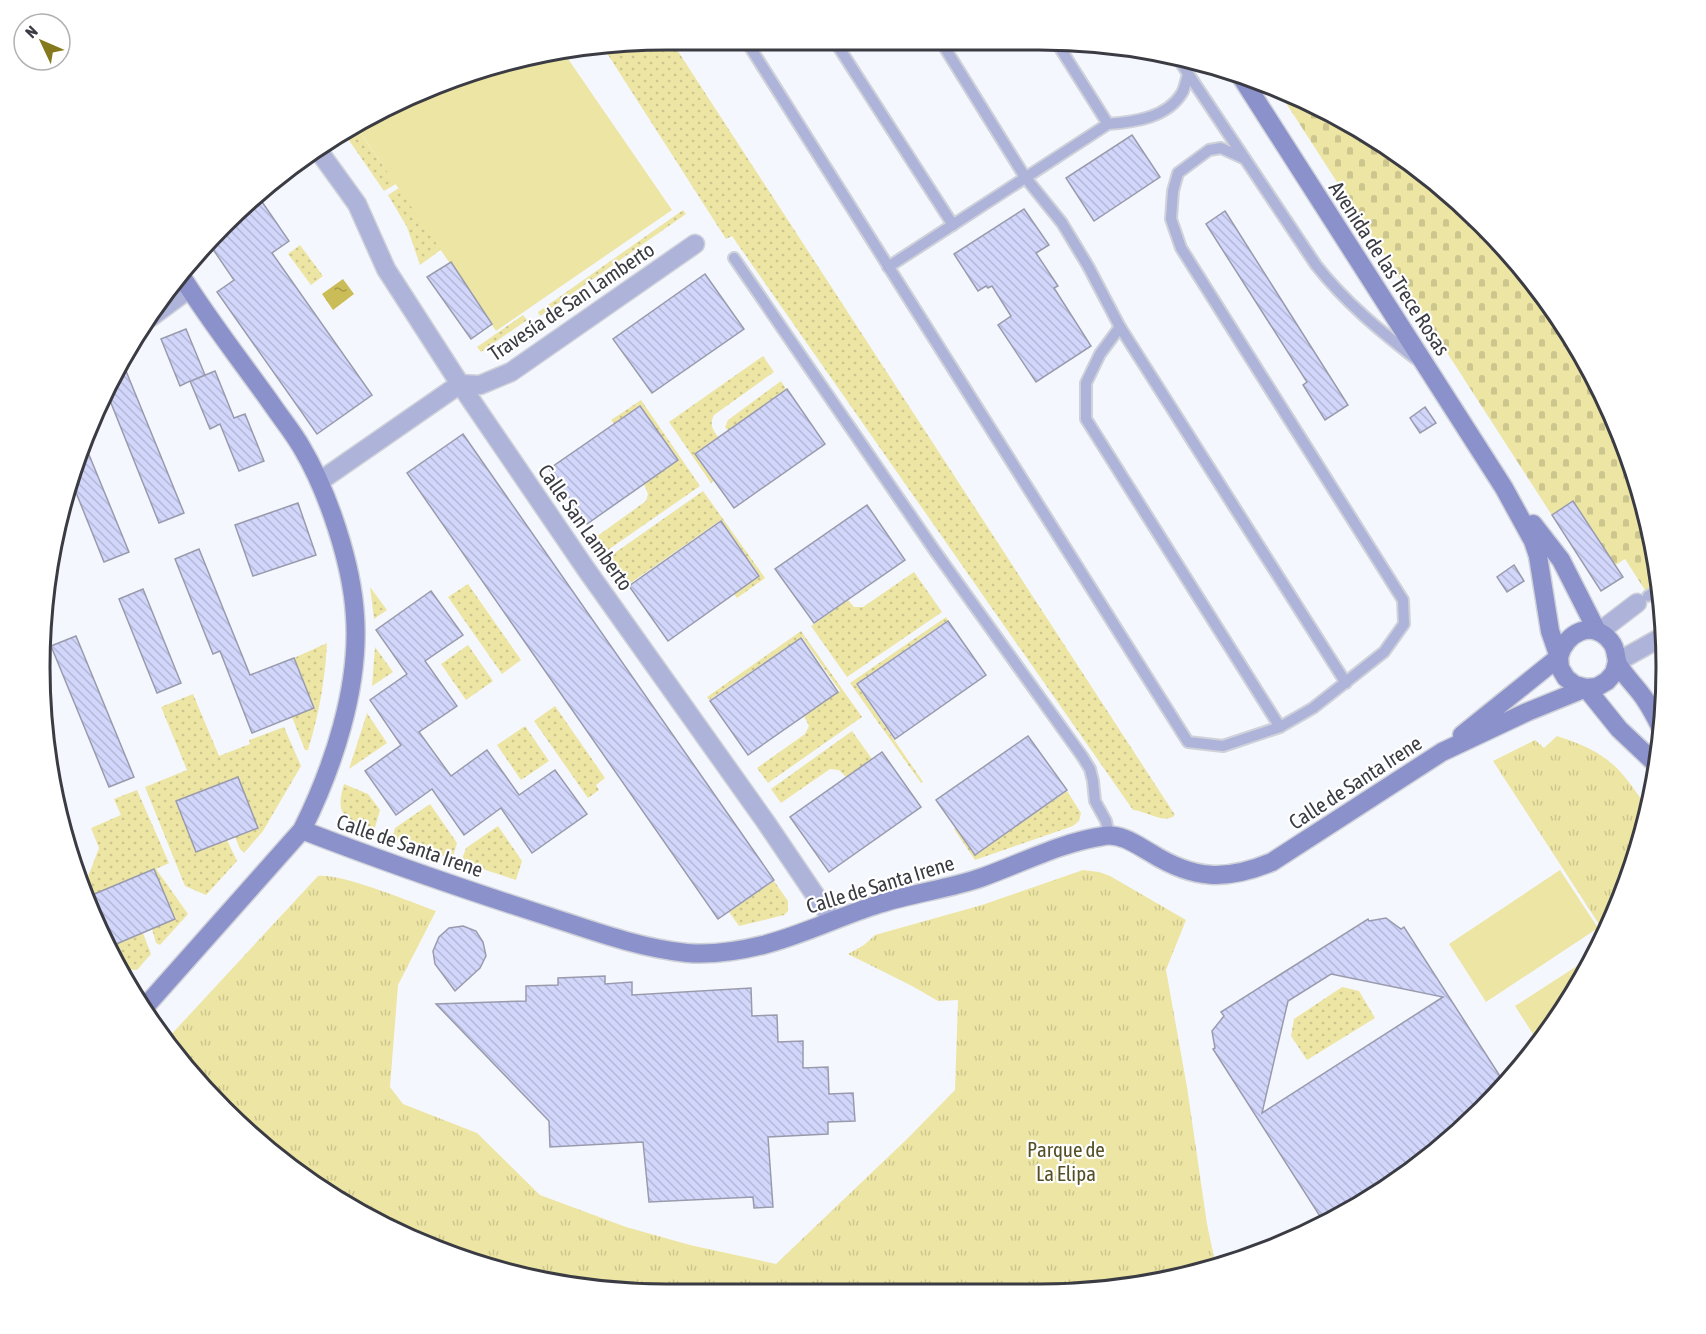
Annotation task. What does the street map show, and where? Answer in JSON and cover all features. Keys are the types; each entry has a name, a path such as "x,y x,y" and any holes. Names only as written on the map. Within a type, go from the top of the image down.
{"street":[{"name":"Avenida de las Trece Rosas","path":"1247,86 1504,488 1533,541 1539,556 1550,631 1560,651 1560,668 1566,678 1575,685 1586,688 1619,729 1649,758"},
{"name":"Calle San Lamberto","path":"322,155 357,204 386,269 460,384 586,569 765,821 832,920"},
{"name":"Travesía de San Lamberto","path":"320,481 460,384 480,385 511,372 694,244"},
{"path":"149,1002 302,830 314,806 337,742 349,693 354,658 356,616 350,581 320,481 301,446 185,283"},
{"name":"Avenida de las Trece Rosas","path":"1504,488 1561,560 1598,631 1611,641 1616,651 1617,662 1654,715"},
{"path":"1598,631 1643,599"},
{"name":"Calle de Santa Irene","path":"302,830 377,859 514,905 655,948 689,953 723,952 762,945 882,903 979,878 1086,839 1109,835 1130,840 1154,855 1188,870 1223,876 1246,873 1281,857 1442,752 1560,651 1568,638 1577,632 1598,631"},
{"name":"Calle de Santa Irene","path":"1442,752 1527,712 1586,688 1597,687 1614,673 1617,662 1655,640"}],"lane":[{"path":"752,50 1188,742 1223,746 1280,727 1313,708 1384,652 1404,624 1403,600 1181,248 1171,219 1173,191 1178,173 1198,156 1221,148 1245,159"},
{"path":"840,50 953,225"},
{"path":"946,50 1025,177 1062,223 1120,327 1346,682"},
{"path":"1062,51 1108,124"},
{"path":"1183,67 1333,287 1351,305 1428,368"},
{"path":"888,267 1108,124 1137,122 1167,109 1182,93 1188,75"},
{"path":"734,258 955,579 1082,756 1090,770 1095,801 1106,821 1109,835"},
{"path":"1120,327 1100,354 1086,383 1086,419 1280,727"},
{"path":"1643,599 1652,594"}],"green space":[{"path":"677,50 1175,815 1166,819 1133,810 732,236 726,239 607,53"},
{"path":"567,58 672,210 496,331 360,131 394,113 469,82 547,61"},
{"path":"1285,101 1348,132 1415,177 1446,203 1476,230 1529,291 1574,358 1593,394 1624,469 1645,547 1653,602 1625,559 1593,579"},
{"path":"359,131 396,184 384,191 348,139"},
{"path":"399,188 442,249 420,265 407,227 388,195"},
{"path":"683,210 686,214 540,316 538,312"},
{"path":"300,245 323,276 311,285 288,254"},
{"path":"523,315 527,320 481,352 477,347"},
{"path":"763,356 774,372 714,415 712,424 718,437 695,453 714,481 711,483 669,422"},
{"path":"781,381 786,389 728,430 725,427 728,420"},
{"path":"641,400 700,486 605,552 596,537 646,501 648,494 644,484 678,460 640,406 614,424 611,420"},
{"path":"703,491 765,578 737,598 734,594 760,576 721,520 629,584 609,557"},
{"path":"914,572 942,612 847,677 811,626 848,600 854,607 863,607"},
{"path":"468,584 521,660 502,674 448,597"},
{"path":"370,587 387,610 374,619"},
{"path":"946,617 948,620 856,684 923,782 921,783 850,683"},
{"path":"801,631 862,717 768,783 757,768 805,734 809,726 804,716 840,691 802,637 709,700 707,697"},
{"path":"327,643 318,710 308,750 305,750 292,717 314,708 294,658"},
{"path":"468,645 493,681 466,700 441,664"},
{"path":"375,647 393,672 372,686"},
{"path":"193,694 219,756 250,744 249,740 284,727 301,766 263,831 244,853 235,837 258,827 238,777 227,840 237,861 206,895 185,886 145,787 187,770 161,707"},
{"path":"555,706 605,778 596,785 599,790 588,798 534,721"},
{"path":"367,713 387,743 349,769"},
{"path":"525,726 549,761 521,780 497,745"},
{"path":"852,731 872,759 846,777 839,770 830,769 781,803 771,789"},
{"path":"1557,736 1601,755 1620,772 1642,801 1624,865 1599,925 1493,761 1535,740 1544,748"},
{"path":"344,784 368,794 380,810 374,831 356,824 345,816 341,803"},
{"path":"137,790 169,863 156,869 188,914 160,945 156,943 152,929 175,919 154,869 94,895 87,878 99,848 91,828 121,815 114,799"},
{"path":"1067,791 1081,813 1079,821 1073,826 975,860 954,829 956,828 975,855"},
{"path":"430,804 457,843 452,859 392,838 395,828"},
{"path":"498,826 522,861 516,880 461,862 466,848"},
{"name":"Parque de La Elipa","path":"1083,870 1110,876 1186,920 1166,970 1214,1259 1159,1273 1120,1279 1039,1284 667,1284 627,1283 547,1273 469,1252 394,1221 358,1202 291,1157 260,1131 230,1104 171,1035 318,876 329,876 359,883 394,895 436,911 398,985 390,1087 403,1104 477,1133 540,1195 626,1227 690,1245 776,1264 955,1090 958,1000 938,1001 848,954 864,945 875,935 982,905"},
{"path":"1560,870 1598,928 1486,1002 1449,944"},
{"path":"774,881 788,901 788,911 784,915 739,926 729,912"},
{"path":"143,933 151,954 137,970 129,969 115,944"},
{"path":"1580,964 1534,1036 1515,1006"},
{"path":"1342,987 1359,991 1375,1018 1307,1060 1291,1036 1294,1019"}],"water":[{"path":"343,279 354,294 333,310 322,294"}],"building":[{"path":"1132,135 1160,177 1094,221 1066,178"},
{"path":"262,201 289,241 272,253 372,395 317,434 217,292 234,280 213,249"},
{"path":"1024,209 1049,245 1036,253 1058,286 1054,288 1091,346 1036,382 998,325 1011,316 992,286 988,288 986,286 978,291 954,254"},
{"path":"1225,211 1348,405 1325,420 1303,385 1307,382 1206,224"},
{"path":"451,262 492,324 471,339 427,277"},
{"path":"705,274 744,329 652,393 613,339"},
{"path":"186,329 205,375 191,381 215,371 234,418 245,414 264,461 239,471 220,424 210,429 190,381 180,386 161,339"},
{"path":"125,372 184,513 159,523 110,401"},
{"path":"787,389 825,444 734,508 695,454"},
{"path":"640,406 678,460 587,524 549,469"},
{"path":"1425,407 1436,423 1420,433 1410,418"},
{"path":"463,434 774,880 718,919 407,473"},
{"path":"88,453 129,552 104,562 76,491"},
{"path":"1573,501 1623,577 1601,591 1552,515"},
{"path":"298,503 316,555 253,576 235,525"},
{"path":"867,505 905,560 814,623 775,569"},
{"path":"721,521 759,576 668,641 629,586"},
{"path":"199,549 250,675 294,658 314,708 252,733 220,651 213,654 175,559"},
{"path":"1514,565 1524,581 1507,592 1497,577"},
{"path":"143,589 181,683 157,693 119,599"},
{"path":"431,591 463,635 425,661 457,706 419,732 451,776 487,750 519,795 555,770 587,814 532,853 501,808 464,835 432,789 396,815 365,771 401,745 370,700 407,674 376,630"},
{"path":"948,621 986,675 895,739 857,684"},
{"path":"76,636 134,777 109,787 51,646"},
{"path":"801,638 838,692 748,755 710,701"},
{"path":"1028,736 1067,790 975,855 936,800"},
{"path":"882,752 921,807 829,872 790,817"},
{"path":"238,777 258,828 196,852 176,801"},
{"path":"154,869 175,919 115,944 94,894"},
{"path":"1386,918 1401,929 1404,927 1500,1077 1476,1104 1415,1157 1348,1202 1320,1217 1213,1049 1215,1048 1212,1031 1224,1016 1221,1012 1368,919 1369,921","holes":["1331,974 1443,997 1262,1113 1288,1001"]},
{"path":"463,926 476,931 483,942 486,956 480,968 455,991 435,964 433,951 439,937 449,928"},
{"path":"605,976 605,984 632,982 632,995 751,988 752,1016 777,1015 778,1042 803,1041 803,1068 828,1067 829,1094 853,1093 855,1121 828,1122 828,1134 768,1137 773,1207 754,1208 753,1197 649,1202 643,1142 550,1147 549,1121 436,1004 526,1001 526,986 558,985 558,978"}]}
